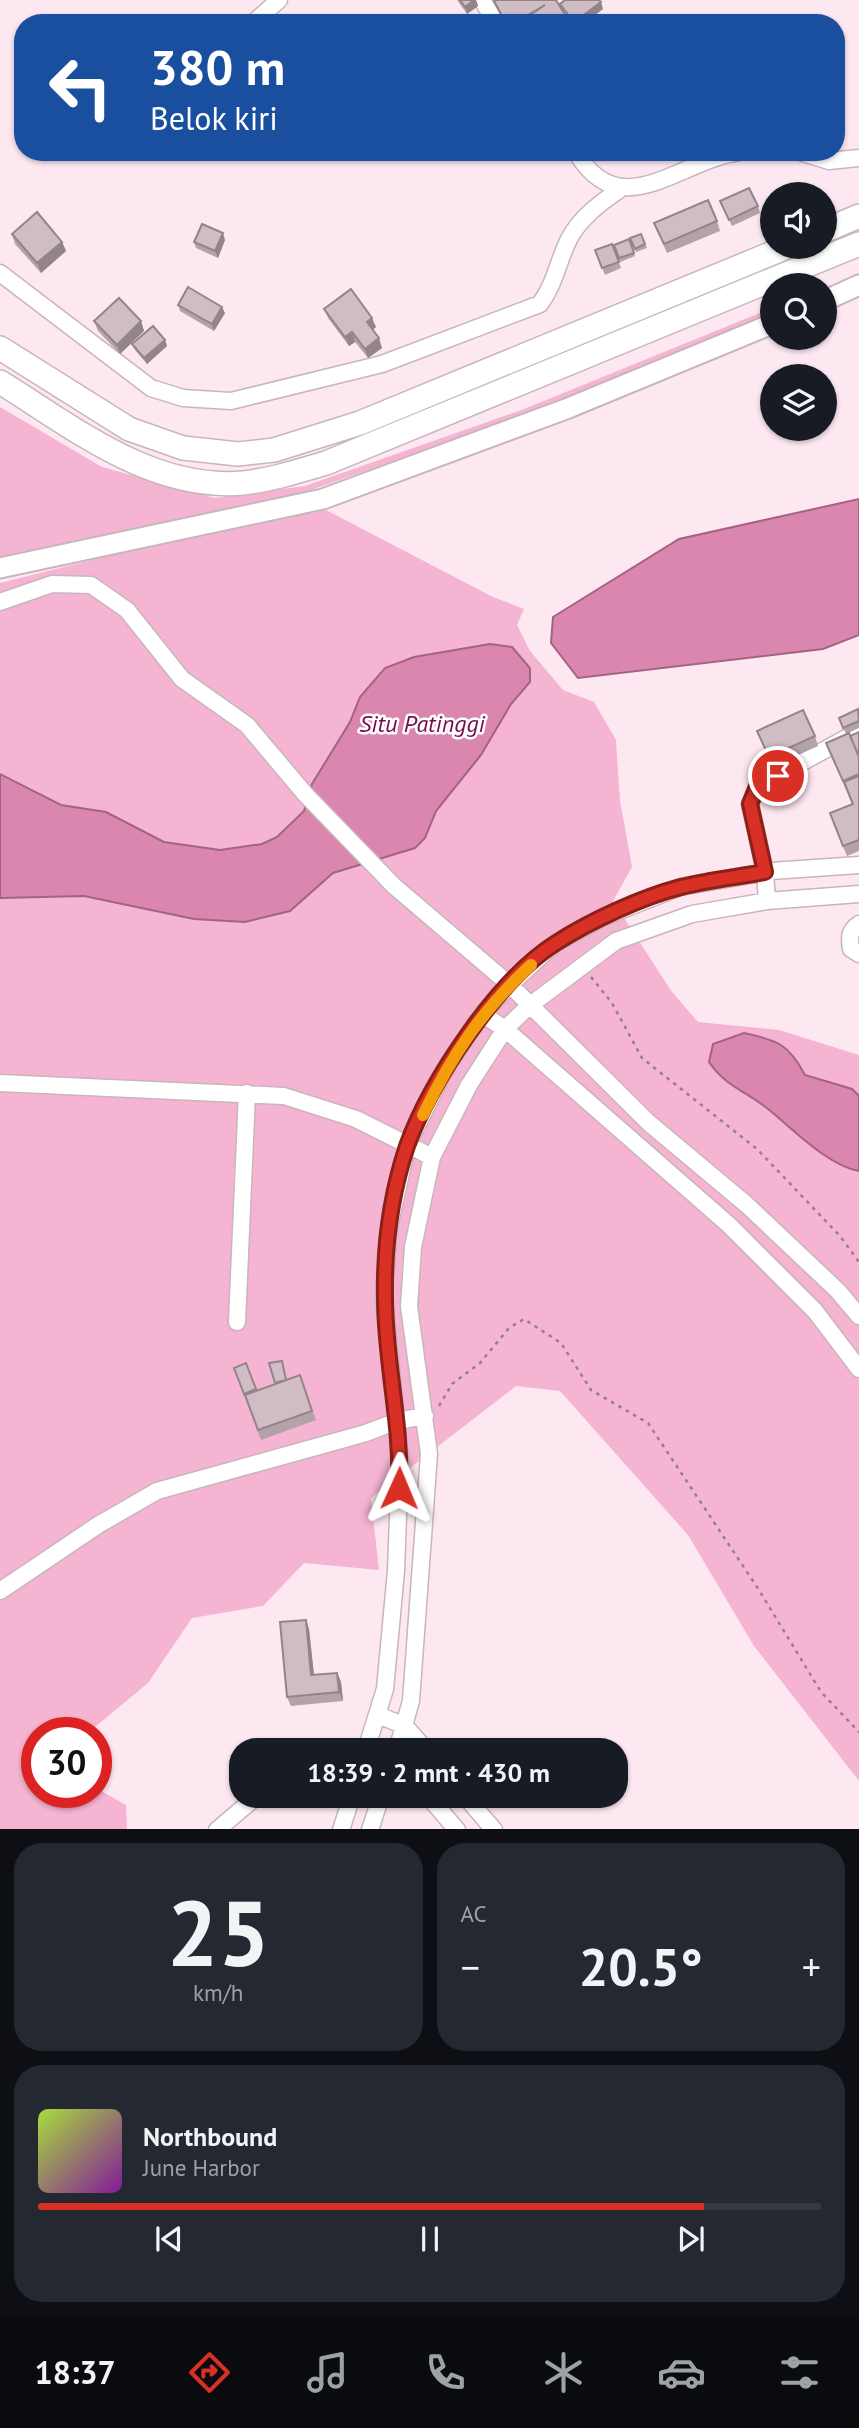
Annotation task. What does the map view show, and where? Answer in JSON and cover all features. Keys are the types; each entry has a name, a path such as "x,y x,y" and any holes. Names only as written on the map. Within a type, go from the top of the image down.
{"highway":[{"path":"837,225 859,216"},
{"path":"0,382 112,452 158,471 199,481 240,483 279,477 326,463 859,244"},
{"path":"0,348 129,429 183,447 238,454 274,450 360,423 760,258"}],"main road":[{"path":"837,295 859,285"},
{"path":"0,568 324,499 566,410 760,329"}],"street":[{"path":"263,14 279,0"},
{"path":"581,161 608,185 619,190"},
{"path":"0,273 151,388 183,398 232,401 382,364 540,304 549,292 570,238 597,205 619,190 662,182 716,161"},
{"path":"0,602 52,584 90,585 127,610 182,679 247,725 306,795 394,886 510,985 649,1123 747,1205 838,1291 859,1316"},
{"path":"767,901 765,872 750,804 757,787 859,731"},
{"path":"373,1738 385,1689 396,1571 400,1461 384,1299 388,1232 407,1146 444,1071 482,1014 510,985 554,944 604,917 680,887 765,872 859,864"},
{"path":"401,1738 411,1701 428,1468 425,1416 409,1306 413,1247 432,1157 468,1085 505,1029 529,1006 616,941 692,914 767,901 859,894"},
{"path":"859,924 852,928 849,937 851,948 859,954"},
{"path":"482,1014 505,1029 729,1225 815,1311 859,1369"},
{"path":"0,1083 284,1096 326,1107 432,1157"},
{"path":"237,1322 247,1093"},
{"path":"0,1591 98,1525 158,1491 366,1433 397,1421 425,1416"},
{"path":"378,1715 405,1726 416,1738"},
{"path":"217,1829 242,1808"},
{"path":"341,1829 348,1808"},
{"path":"370,1829 377,1808"},
{"path":"439,1808 457,1829"},
{"path":"475,1808 494,1829"}],"path":[{"path":"582,966 612,1003 642,1058 757,1149 840,1236 859,1262"},
{"path":"425,1416 443,1402 452,1384 480,1363 509,1328 524,1319 561,1343 591,1390 648,1423 759,1590 821,1692 859,1732"}],"shaded area":[{"path":"760,313 760,317 524,416 305,492 238,512 0,558 0,407 102,467 215,498 305,486 524,409"},
{"path":"326,510 493,597 524,609 517,625 530,651 563,690 594,702 616,740 620,801 632,867 613,901 672,992 698,1022 779,1030 859,1055 859,1781 754,1646 688,1535 560,1391 516,1386 371,1498 379,1570 304,1563 263,1606 192,1618 148,1683 107,1717 21,1717 21,1808 112,1808 112,1797 126,1805 127,1829 0,1829 0,583 231,525 235,528"}],"water":[{"path":"859,499 859,635 823,649 578,678 551,643 553,617 679,539"},
{"name":"Situ Patinggi","path":"490,644 512,647 530,668 530,682 511,704 481,755 436,811 425,838 415,848 333,873 290,911 245,922 194,919 84,896 0,898 0,774 61,805 106,812 164,842 220,850 262,844 277,837 304,811 312,784 350,722 360,697 385,668 414,657"},
{"path":"744,1033 781,1045 793,1056 805,1075 852,1089 859,1096 859,1171 847,1168 823,1154 768,1109 729,1083 709,1062 713,1044"}],"building":[{"path":"460,0 474,0 465,7"},
{"path":"556,0 565,14 532,14 545,5 530,14 501,14 494,1"},
{"path":"565,0 601,2 585,14 568,14 560,4"},
{"path":"749,188 758,206 729,220 720,201"},
{"path":"708,200 717,221 664,244 654,223"},
{"path":"37,212 62,242 37,263 12,234"},
{"path":"202,224 223,233 215,251 194,242"},
{"path":"641,234 645,244 635,249 630,238"},
{"path":"629,239 634,253 619,258 614,245"},
{"path":"612,244 619,262 602,268 595,250"},
{"path":"188,287 222,307 212,324 178,305"},
{"path":"351,289 372,318 367,322 379,338 365,349 352,332 345,337 324,309"},
{"path":"119,298 141,321 117,345 94,321"},
{"path":"153,326 165,340 144,358 132,344"},
{"path":"858,709 859,721 843,728 839,718"},
{"path":"803,710 815,736 769,757 757,731"},
{"path":"859,732 859,756 850,736"},
{"path":"849,733 859,757 859,774 843,781 826,743"},
{"path":"859,776 859,840 843,846 830,813 853,804 844,782"},
{"path":"282,1361 286,1380 275,1383 269,1363"},
{"path":"246,1363 256,1389 244,1394 234,1368"},
{"path":"300,1375 312,1411 258,1430 245,1395"},
{"path":"306,1620 311,1675 337,1673 339,1692 287,1697 280,1622"}],"slow traffic":[{"path":"423,1115 444,1071 482,1014 531,965"}],"route":[{"path":"399,1488 397,1421 384,1299 388,1232 407,1146 444,1071 482,1014 554,944 604,917 680,887 765,872 750,804 757,787 778,776"}]}
